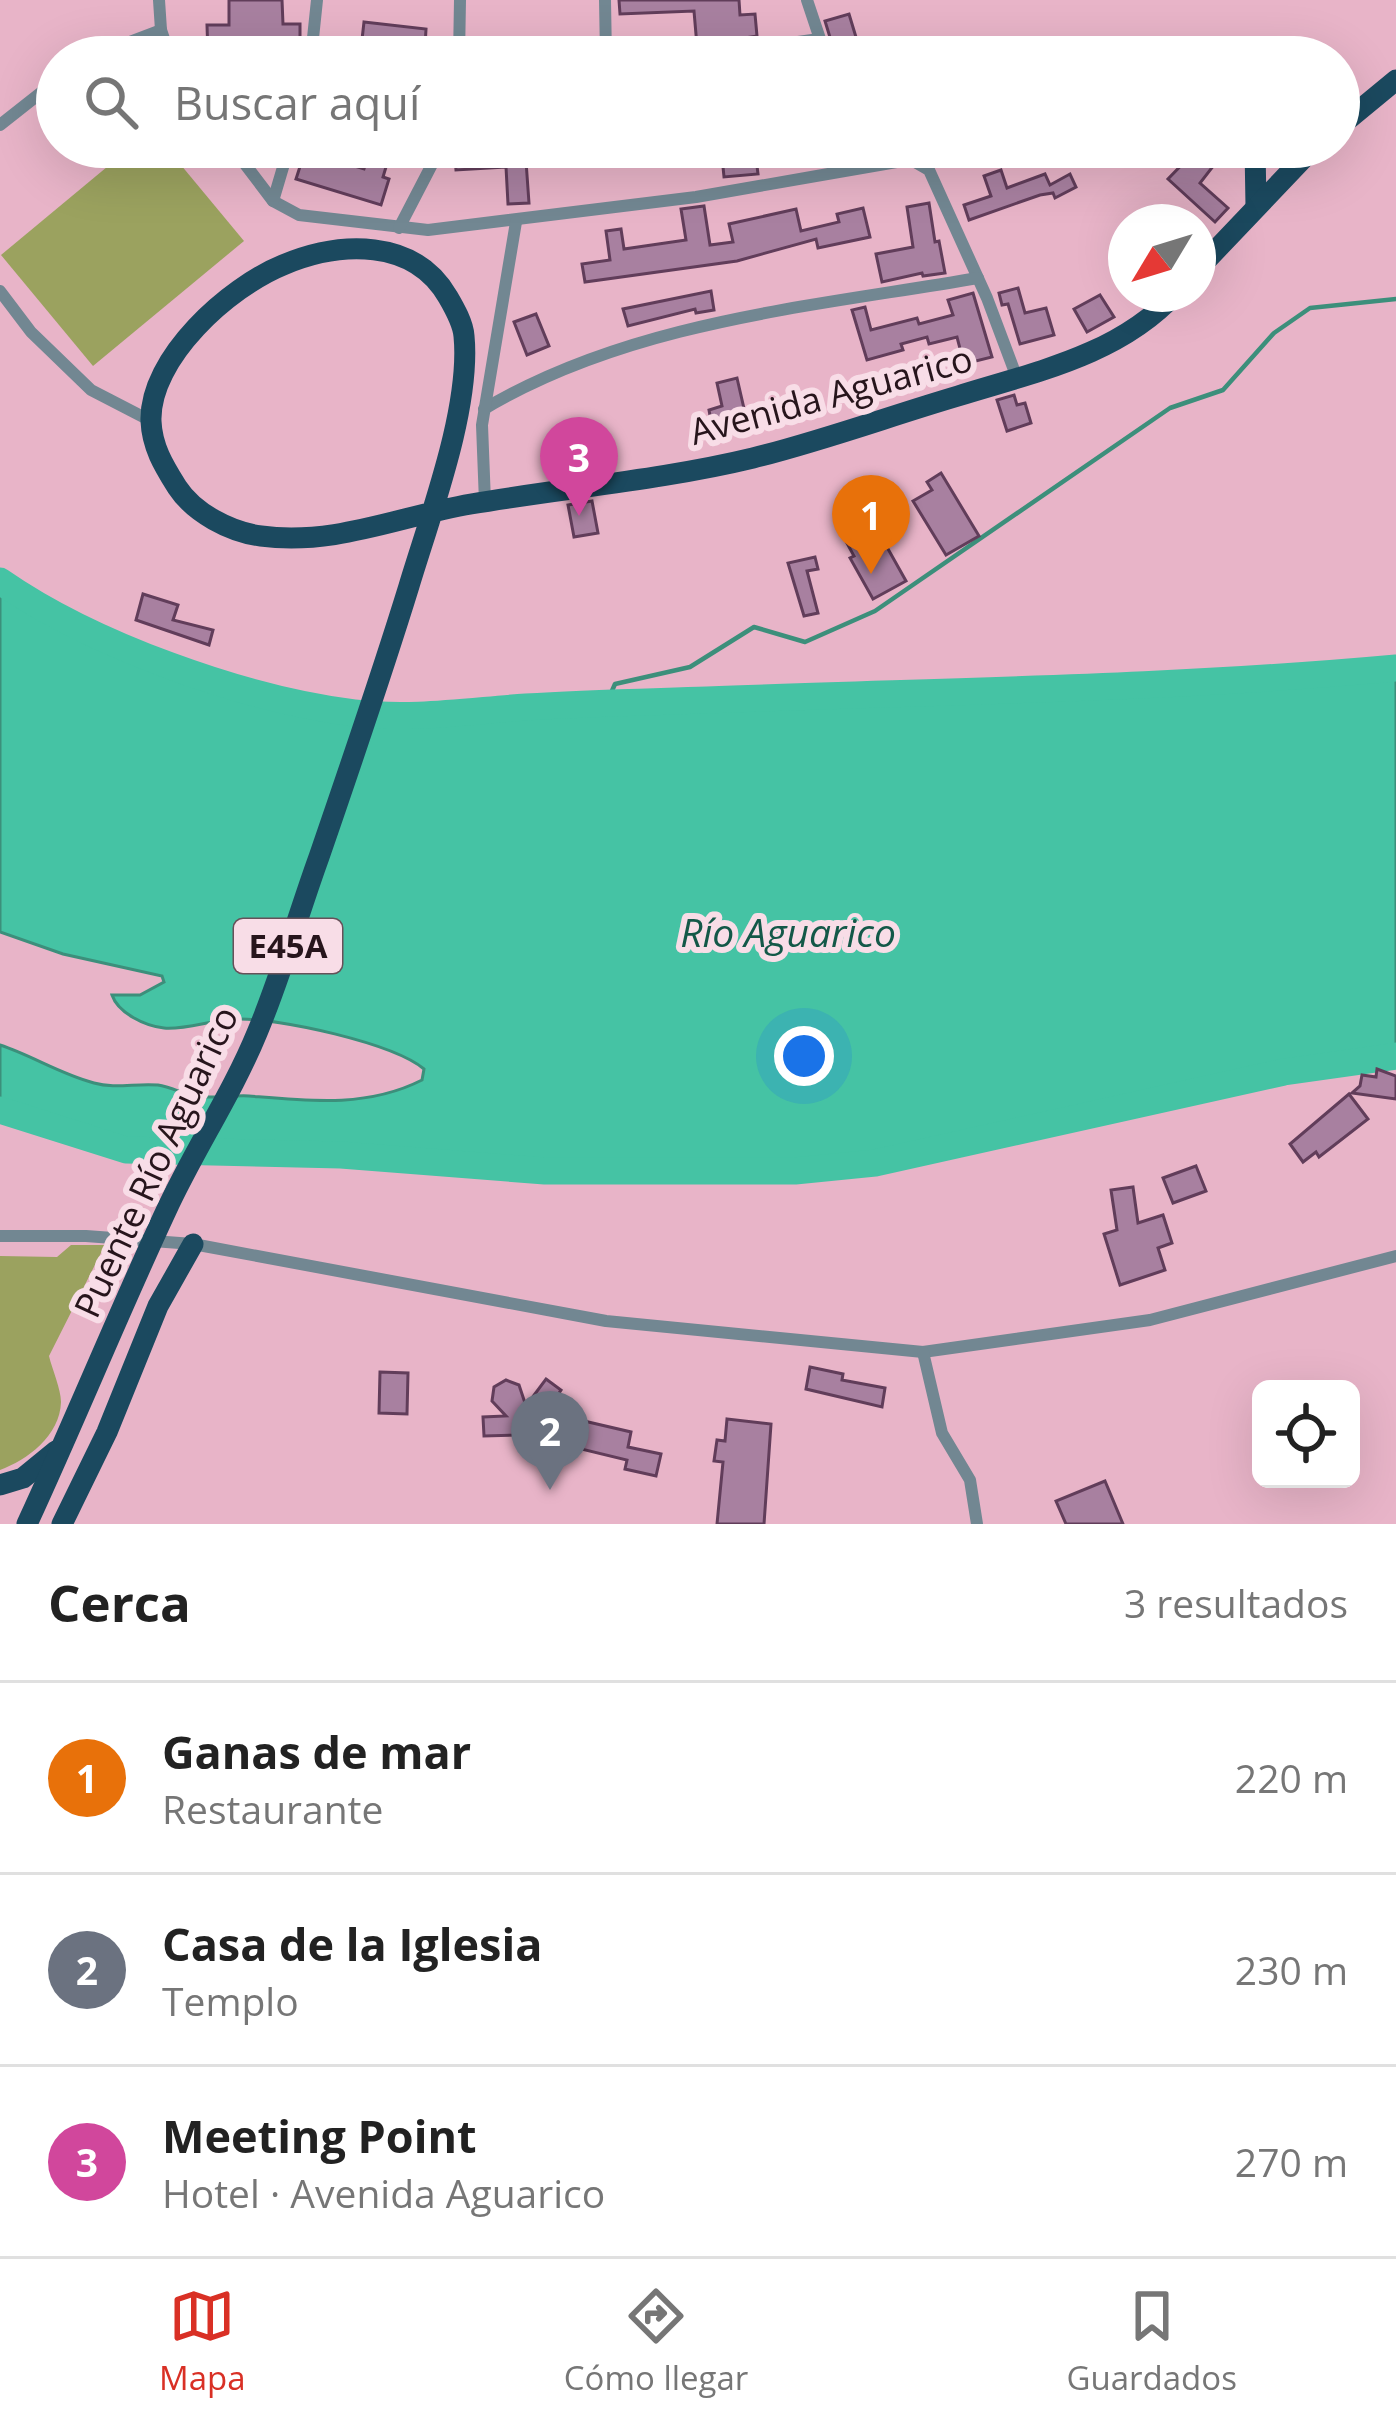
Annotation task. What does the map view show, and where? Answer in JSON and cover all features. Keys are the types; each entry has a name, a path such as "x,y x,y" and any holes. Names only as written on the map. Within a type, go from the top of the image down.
{"highway":[{"path":"1360,109 1396,80"},
{"path":"1360,106 1365,105"},
{"path":"1255,168 1256,206"},
{"path":"1216,249 1286,168"},
{"name":"Puente Río Aguarico","path":"69,1431 168,1205 256,1036 386,660 448,451 463,382 465,329 446,291 423,265 378,249 324,253 288,262 242,288 207,316 174,355 154,397 151,421"},
{"name":"Avenida Aguarico","path":"151,421 159,457 185,500 215,520 252,535 327,537 484,502 751,459 1091,355 1159,312"},
{"path":"62,1524 107,1432 158,1306 194,1244"},
{"path":"0,1485 22,1478 69,1431"},
{"name":"E45A","path":"27,1524 69,1431"}],"street":[{"path":"159,0 162,36"},
{"path":"313,36 317,0"},
{"path":"459,36 460,0"},
{"path":"605,0 606,36"},
{"path":"808,0 818,36"},
{"path":"144,36 160,30"},
{"path":"0,125 36,97"},
{"path":"248,168 273,201 298,215 428,230 696,197 862,168"},
{"path":"273,201 283,168"},
{"path":"399,228 430,168"},
{"path":"925,168 978,278 1018,377"},
{"path":"484,502 484,410 516,222"},
{"path":"484,410 527,384 599,353 717,324 978,278"},
{"path":"0,291 32,332 91,389 151,421"},
{"path":"0,1236 194,1244 606,1321 923,1352 1150,1320 1396,1256"},
{"path":"923,1352 942,1432 970,1480 976,1524"}],"shaded area":[{"path":"106,168 183,168 244,241 93,366 1,255"},
{"path":"71,1245 105,1245 49,1356 61,1397 59,1414 40,1445 0,1470 0,1256 57,1257"}],"water":[{"name":"Río Aguarico","path":"0,581 79,627 170,666 311,706 376,715 1138,685 1396,668 1396,1056 1284,1072 875,1163 795,1171 545,1171 341,1155 126,1150 0,1110 0,1045 94,1083 158,1085 201,1097 359,1099 422,1080 424,1069 362,1041 280,1023 237,1019 173,1028 149,1025 126,1013 112,995 140,995 164,982 162,976 63,954 0,932"}],"building":[{"path":"229,0 282,0 283,24 300,24 300,36 207,36 207,25 229,25"},
{"path":"619,0 739,0 740,15 755,14 757,36 696,36 694,11 620,14"},
{"path":"849,14 856,36 830,36 825,21"},
{"path":"364,22 426,29 426,36 362,36"},
{"path":"300,168 386,168 383,177 389,179 381,205 296,179"},
{"path":"506,168 526,168 529,203 508,204"},
{"path":"723,168 757,168 758,174 724,177"},
{"path":"1179,168 1212,168 1200,183 1228,208 1216,221 1216,204 1195,204 1168,179"},
{"path":"1001,170 1007,188 1045,174 1050,185 1070,174 1076,187 1055,198 1053,193 1040,195 969,220 964,205 991,196 984,176"},
{"path":"929,203 945,273 882,282 876,254 913,247 907,207"},
{"path":"704,206 710,245 733,242 729,224 796,209 801,231 839,222 837,214 863,208 870,237 818,248 816,239 737,261 585,282 582,264 610,260 606,231 621,229 624,249 686,240 681,209"},
{"path":"1018,288 1025,313 1046,308 1054,335 1020,344 1008,304 1002,305 999,293"},
{"path":"711,291 714,310 696,313 695,309 628,326 623,309"},
{"path":"973,293 992,357 964,364 957,337 929,344 927,337 867,360 852,310 865,307 871,330 917,318 919,324 953,315 948,300"},
{"path":"1100,295 1114,317 1087,332 1074,309"},
{"path":"536,314 549,346 527,355 514,322"},
{"path":"737,378 745,413 711,421 709,410 722,406 717,383"},
{"path":"1014,395 1017,405 1025,403 1031,423 1007,431 997,400"},
{"path":"941,473 979,536 946,555 913,501 932,490 927,482"},
{"path":"592,501 598,533 574,537 568,505"},
{"path":"855,524 868,548 883,540 906,581 873,599 841,532"},
{"path":"815,557 818,569 807,571 818,613 804,616 788,563"},
{"path":"143,594 178,605 173,620 213,630 209,645 136,620"},
{"path":"1377,1069 1396,1076 1396,1099 1352,1093 1362,1075 1376,1077"},
{"path":"1349,1094 1368,1119 1319,1157 1316,1152 1303,1162 1290,1144"},
{"path":"1196,1166 1206,1191 1173,1203 1163,1178"},
{"path":"1133,1187 1138,1223 1163,1215 1172,1243 1158,1248 1165,1270 1120,1285 1104,1234 1117,1230 1111,1190"},
{"path":"810,1367 843,1374 842,1380 885,1388 882,1407 806,1389"},
{"path":"380,1372 408,1373 407,1414 379,1413"},
{"path":"546,1379 561,1390 537,1426 522,1435 484,1436 483,1417 506,1416 492,1401 494,1387 506,1380 519,1385 526,1406"},
{"path":"727,1419 771,1424 764,1524 717,1524 723,1462 714,1461 717,1440 725,1441"},
{"path":"584,1421 631,1432 628,1447 661,1454 656,1476 625,1469 627,1460 577,1448"},
{"path":"1105,1481 1123,1524 1066,1524 1056,1501"}],"waterway":[{"path":"604,709 615,684 690,667 754,627 805,642 875,611 1170,408 1223,390 1274,333 1310,308 1396,299"},
{"path":"0,581 79,627 170,666 311,706 376,715 1138,685 1396,668"},
{"path":"0,1110 126,1150 341,1155 545,1171 795,1171 875,1163 1284,1072 1396,1056"}],"place":[{"name":"Meeting Point","path":"579,516"},
{"name":"Ganas de mar","path":"871,574"},
{"name":"Casa de la Iglesia","path":"550,1490"}]}
